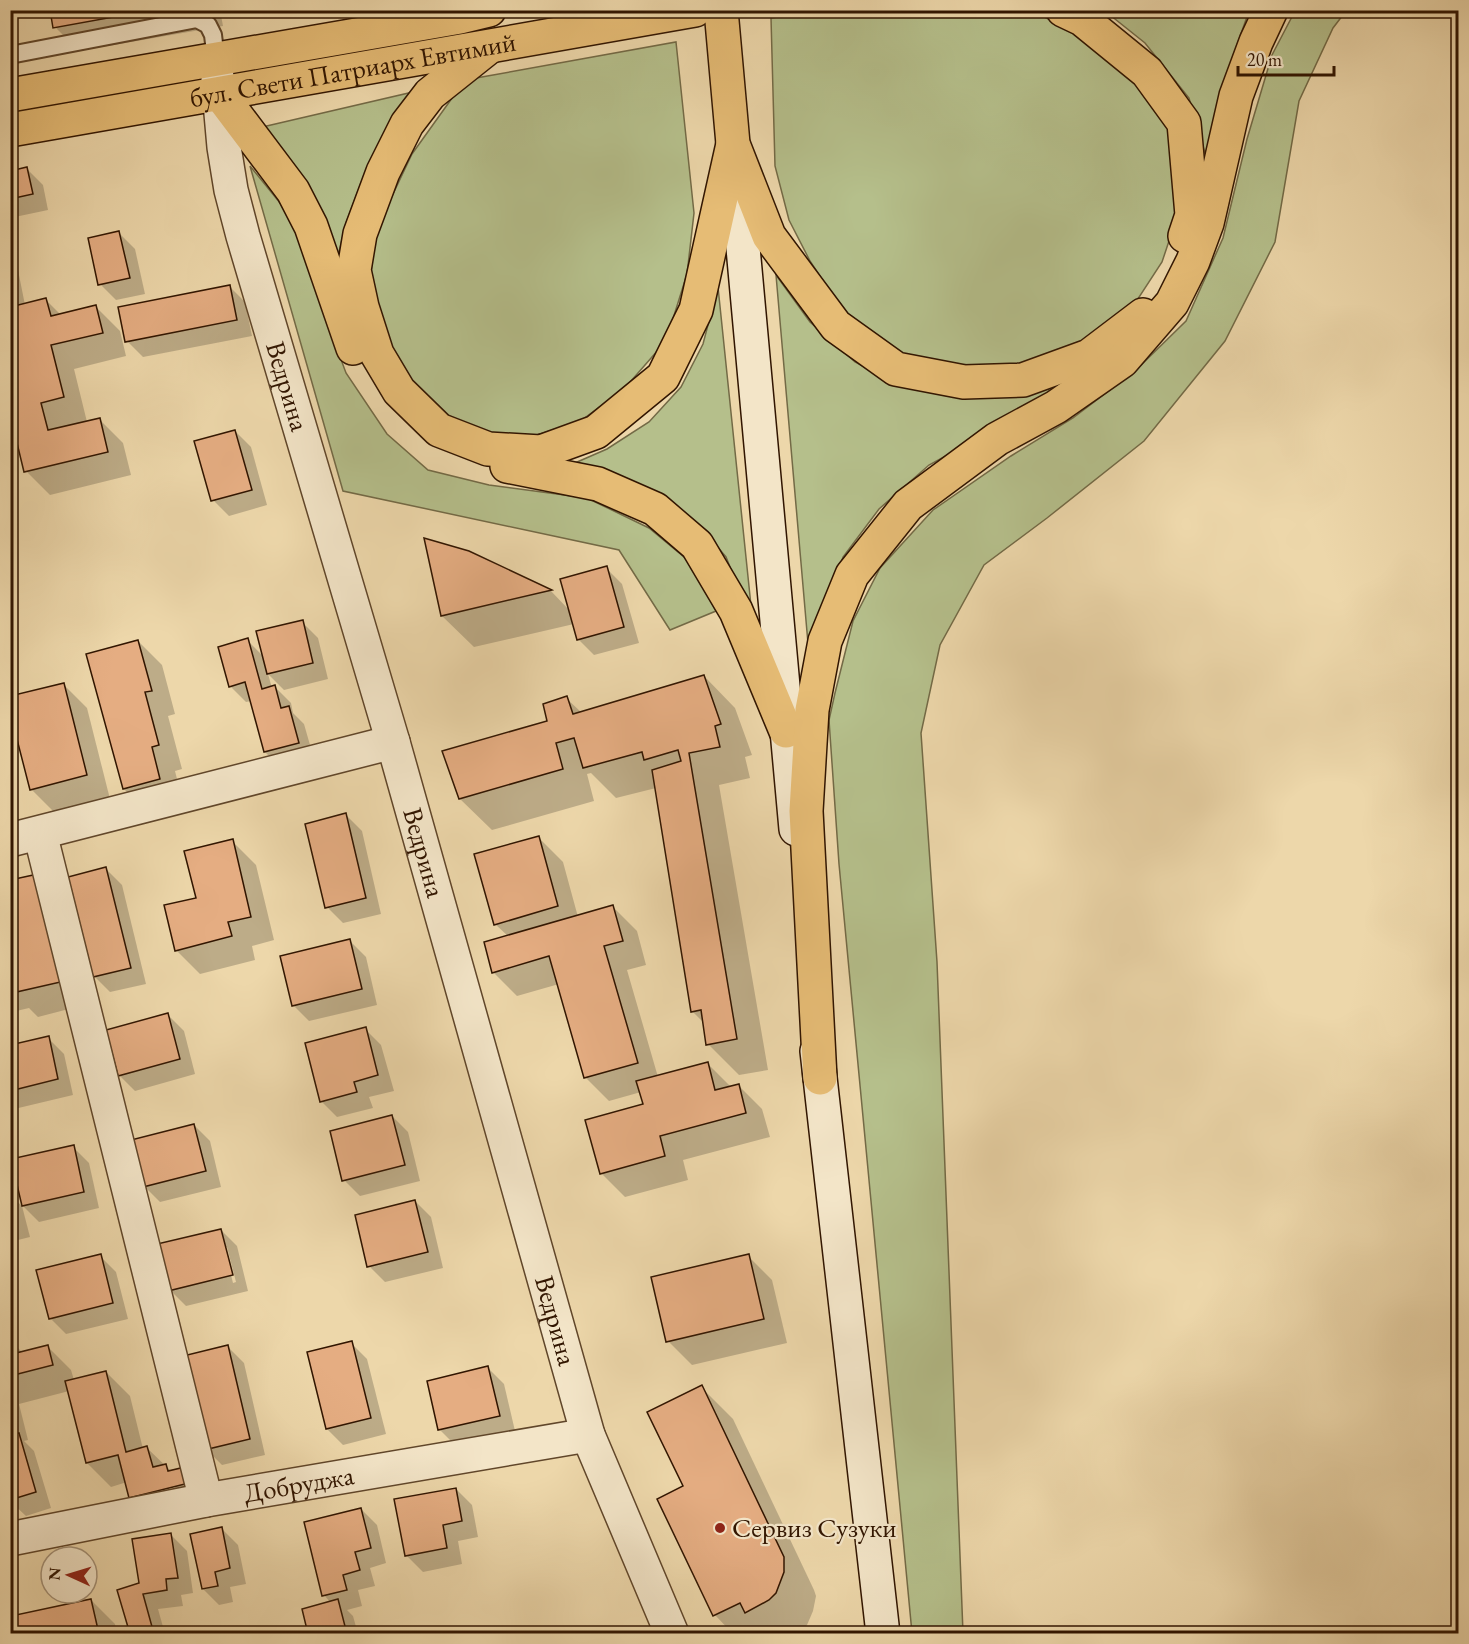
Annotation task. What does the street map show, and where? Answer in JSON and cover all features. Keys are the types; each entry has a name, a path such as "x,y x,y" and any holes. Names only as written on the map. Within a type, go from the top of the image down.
{"main road":[{"name":"бул. Свети Патриарх Евтимий","path":"10,130 695,10"},
{"path":"489,47 430,94 407,124 383,172 360,234 354,270 362,307 378,354 399,391 439,430 488,449 542,452 596,432 663,377 696,310 733,144 721,10"},
{"path":"733,144 769,236 836,326 896,369 964,382 1023,380 1089,356 1142,317 1174,268 1192,215 1190,177 1184,123 1147,72 1082,20 1063,10"},
{"path":"820,1078 806,810 811,722 825,641 852,575 908,505 997,439 1056,407 1122,361 1172,303 1193,261 1207,223 1236,96 1256,42 1271,10"},
{"name":"бул. Свети Патриарх Евтимий","path":"10,95 472,13"},
{"path":"220,94 293,191 311,226 354,350 374,387 396,415 430,442 479,460 598,484 655,509 697,545 736,611 786,731"}],"street":[{"name":"Ведрина","path":"216,60 224,147 231,190 243,236 393,742 588,1435 672,1634"},
{"path":"733,144 820,1078 883,1634"},
{"path":"206,1500 25,837 393,742"},
{"name":"Добруджа","path":"10,1539 206,1500 588,1435"}],"lane":[{"path":"10,55 197,20 208,25 213,35 216,60"}],"green space":[{"path":"824,10 1031,11 1075,31 1137,81 1171,128 1178,214 1162,262 1132,308 1082,344 1021,367 965,369 901,356 846,316 810,261 789,220 775,166 771,18"},
{"path":"1105,11 1249,11 1230,65 1209,167 1189,98 1145,43"},
{"path":"1295,11 1346,11 1333,28 1299,101 1275,242 1225,341 1144,441 984,565 940,645 921,733 937,962 963,1633 912,1633 839,864 829,720 835,693 853,621 880,568 933,510 1011,456 1073,418 1135,371 1186,321 1223,238 1247,139 1272,55"},
{"path":"676,42 694,213 687,274 666,341 624,389 579,422 533,436 483,432 439,411 411,382 381,333 370,284 375,232 412,154 465,80"},
{"path":"413,92 396,117 364,175 346,223 338,256 258,128"},
{"path":"250,166 293,219 346,373 387,434 428,470 489,485 587,498 649,528 690,562 716,611 670,630 619,550 343,491"},
{"path":"776,275 810,322 855,362 899,386 948,396 1013,397 1068,381 1000,426 929,465 879,509 843,557 809,655"},
{"path":"718,287 753,625 726,557 698,524 659,496 568,466 607,449 649,422 681,387 703,344"}],"building":[{"path":"50,10 152,10 53,28"},
{"path":"27,167 33,194 10,199 10,171"},
{"path":"119,231 130,278 98,285 88,238"},
{"path":"230,285 237,320 125,342 118,307"},
{"path":"46,298 51,316 96,305 103,333 51,345 64,397 41,403 48,430 100,418 108,452 24,472 10,414 10,307"},
{"path":"235,430 252,490 211,501 194,441"},
{"path":"424,538 469,551 552,590 441,616"},
{"path":"607,566 624,627 577,640 560,579"},
{"path":"303,620 313,663 267,674 256,631"},
{"path":"248,638 262,689 275,685 281,708 289,706 299,743 264,752 245,682 229,687 218,647"},
{"path":"138,640 152,691 145,692 159,745 152,747 160,779 123,789 86,654"},
{"path":"704,675 721,724 715,726 720,747 689,753 737,1039 706,1045 701,1010 691,1012 652,770 681,761 678,750 644,760 642,752 583,768 574,738 556,743 563,769 459,799 442,751 547,721 543,704 567,696 573,714"},
{"path":"64,683 87,775 30,790 10,712 10,696"},
{"path":"346,813 366,898 325,908 305,824"},
{"path":"539,836 558,906 494,925 474,854"},
{"path":"233,839 251,917 228,922 232,936 175,951 164,905 196,898 184,851"},
{"path":"106,867 131,968 93,977 68,877"},
{"path":"38,874 65,981 12,993 10,985 10,880"},
{"path":"613,905 623,941 604,946 638,1063 584,1078 549,956 492,973 484,942"},
{"path":"350,939 362,989 292,1006 280,956"},
{"path":"168,1013 180,1059 118,1076 106,1030"},
{"path":"366,1027 378,1075 354,1082 357,1092 320,1102 305,1043"},
{"path":"49,1036 58,1079 10,1091 10,1045"},
{"path":"708,1062 715,1090 739,1084 746,1113 660,1136 665,1156 600,1174 585,1120 643,1104 636,1081"},
{"path":"392,1115 405,1165 342,1181 330,1131"},
{"path":"194,1124 206,1171 143,1187 131,1140"},
{"path":"74,1145 84,1192 22,1206 11,1159"},
{"path":"415,1200 428,1252 367,1267 355,1215"},
{"path":"221,1229 233,1275 168,1291 157,1244"},
{"path":"101,1254 113,1303 49,1319 36,1270"},
{"path":"749,1254 764,1319 666,1342 651,1277"},
{"path":"352,1341 371,1418 326,1429 307,1352"},
{"path":"48,1345 53,1365 10,1376 10,1346 12,1354"},
{"path":"228,1345 250,1439 204,1450 183,1356"},
{"path":"488,1366 500,1416 438,1430 427,1381"},
{"path":"106,1371 126,1452 147,1446 153,1467 166,1464 168,1471 185,1467 189,1483 129,1498 118,1455 86,1463 65,1381"},
{"name":"Сервиз Сузуки","path":"702,1385 784,1557 784,1572 776,1593 769,1600 745,1613 740,1603 713,1616 657,1499 683,1486 647,1412"},
{"path":"19,1433 36,1492 10,1500 10,1435"},
{"path":"456,1488 462,1521 443,1525 447,1548 405,1556 394,1499"},
{"path":"361,1508 371,1548 355,1552 360,1570 343,1575 347,1590 322,1596 304,1522"},
{"path":"222,1527 230,1568 215,1572 218,1586 202,1589 190,1534"},
{"path":"171,1533 178,1578 166,1579 167,1590 143,1594 154,1634 130,1634 117,1590 139,1583 132,1539"},
{"path":"338,1599 347,1634 308,1634 302,1609"},
{"path":"63,1605 92,1605 99,1634 14,1634 11,1616"}],"place":[{"name":"Сервиз Сузуки","path":"720,1528"}]}
